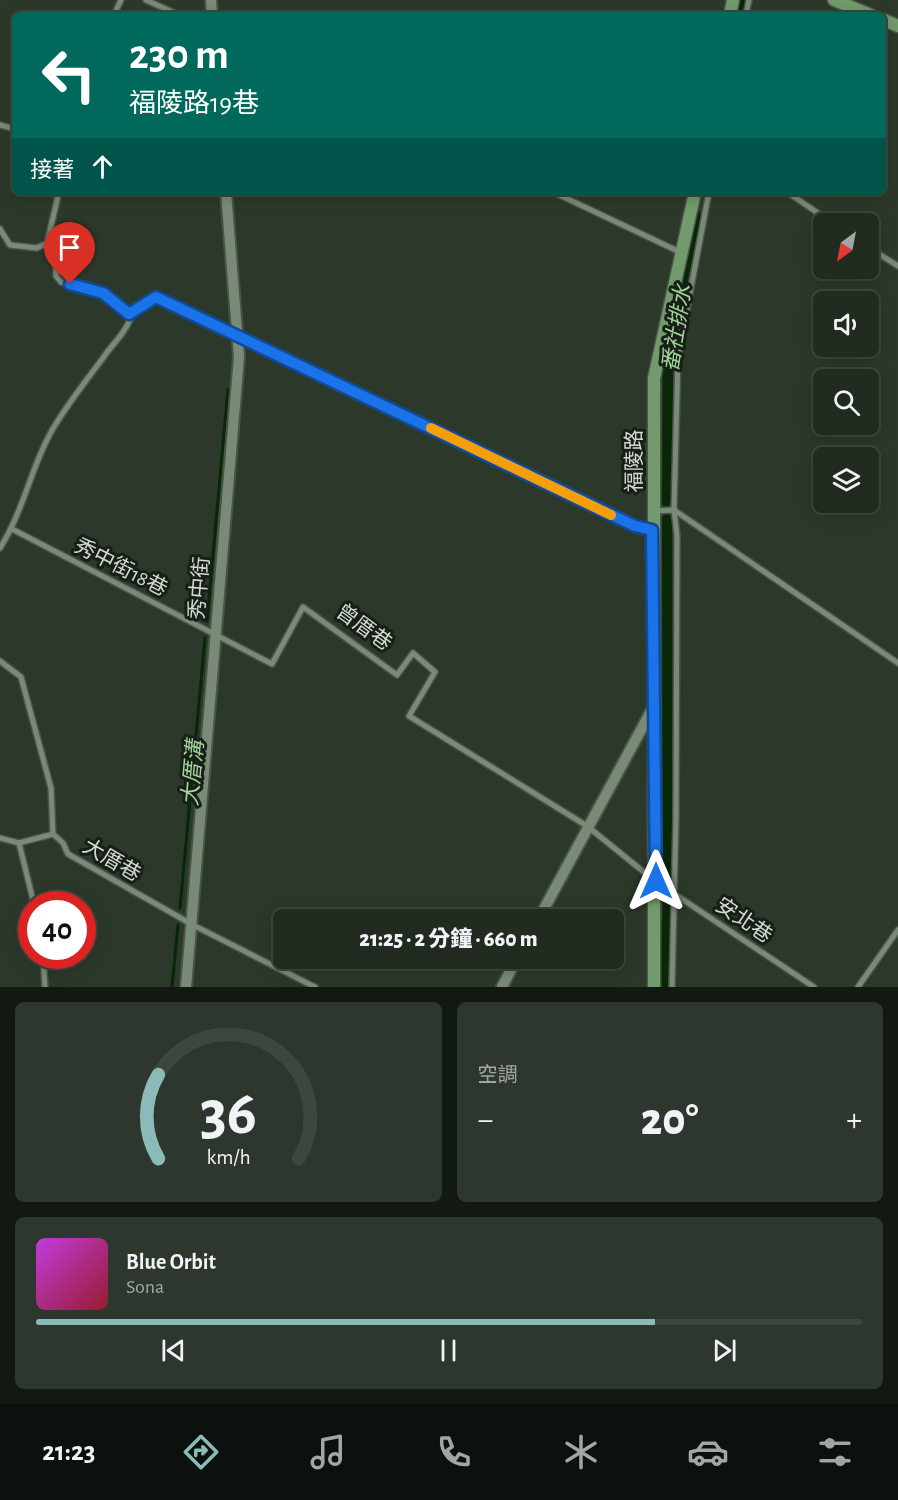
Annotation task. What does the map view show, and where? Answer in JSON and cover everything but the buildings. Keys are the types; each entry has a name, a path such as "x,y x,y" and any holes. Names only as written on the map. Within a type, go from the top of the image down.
{"street":[{"path":"834,0 864,12"},
{"name":"秀中街","path":"186,987 239,357 226,195"},
{"name":"福陵路","path":"654,987 656,704 652,530 654,378 694,195"},
{"path":"544,909 587,826 656,704"},
{"path":"502,987 511,969"}],"lane":[{"path":"146,0 172,12"},
{"path":"0,229 10,245 38,248 47,243 59,195"},
{"path":"559,195 683,254"},
{"path":"672,987 676,818 677,535 674,510 678,357 708,195"},
{"path":"790,195 818,213"},
{"path":"0,548 12,529 38,462 57,423 105,355 118,342 131,317 103,293 61,282 56,276 56,254 47,243"},
{"path":"879,254 898,266"},
{"path":"129,314 156,297 635,526 652,530"},
{"path":"653,511 674,510 898,663"},
{"name":"秀中街18巷","path":"12,529 214,634"},
{"name":"曾厝巷","path":"214,634 272,664 303,607 398,675 413,653 435,672 409,716 587,826 656,881"},
{"path":"0,661 21,677 51,789 53,834 19,843 0,838"},
{"name":"大厝巷","path":"53,834 63,843 68,854 193,925 315,987"},
{"path":"19,843 31,891"},
{"name":"安北巷","path":"656,881 814,987"},
{"path":"858,987 898,930"},
{"path":"44,969 45,987"}],"waterway":[{"name":"番社排水","path":"738,12 740,0"},
{"name":"番社排水","path":"667,502 668,353 696,216"},
{"name":"大厝溝","path":"207,621 228,389"},
{"name":"番社排水","path":"667,519 668,880"},
{"name":"大厝溝","path":"180,908 205,638"},
{"name":"番社排水","path":"664,987 668,898"},
{"name":"大厝溝","path":"172,987 178,925"}],"slow traffic":[{"path":"431,428 611,515"}],"route":[{"path":"70,284 103,293 111,302 129,314 140,304 156,297 635,526 652,530 656,704 656,881"}]}
